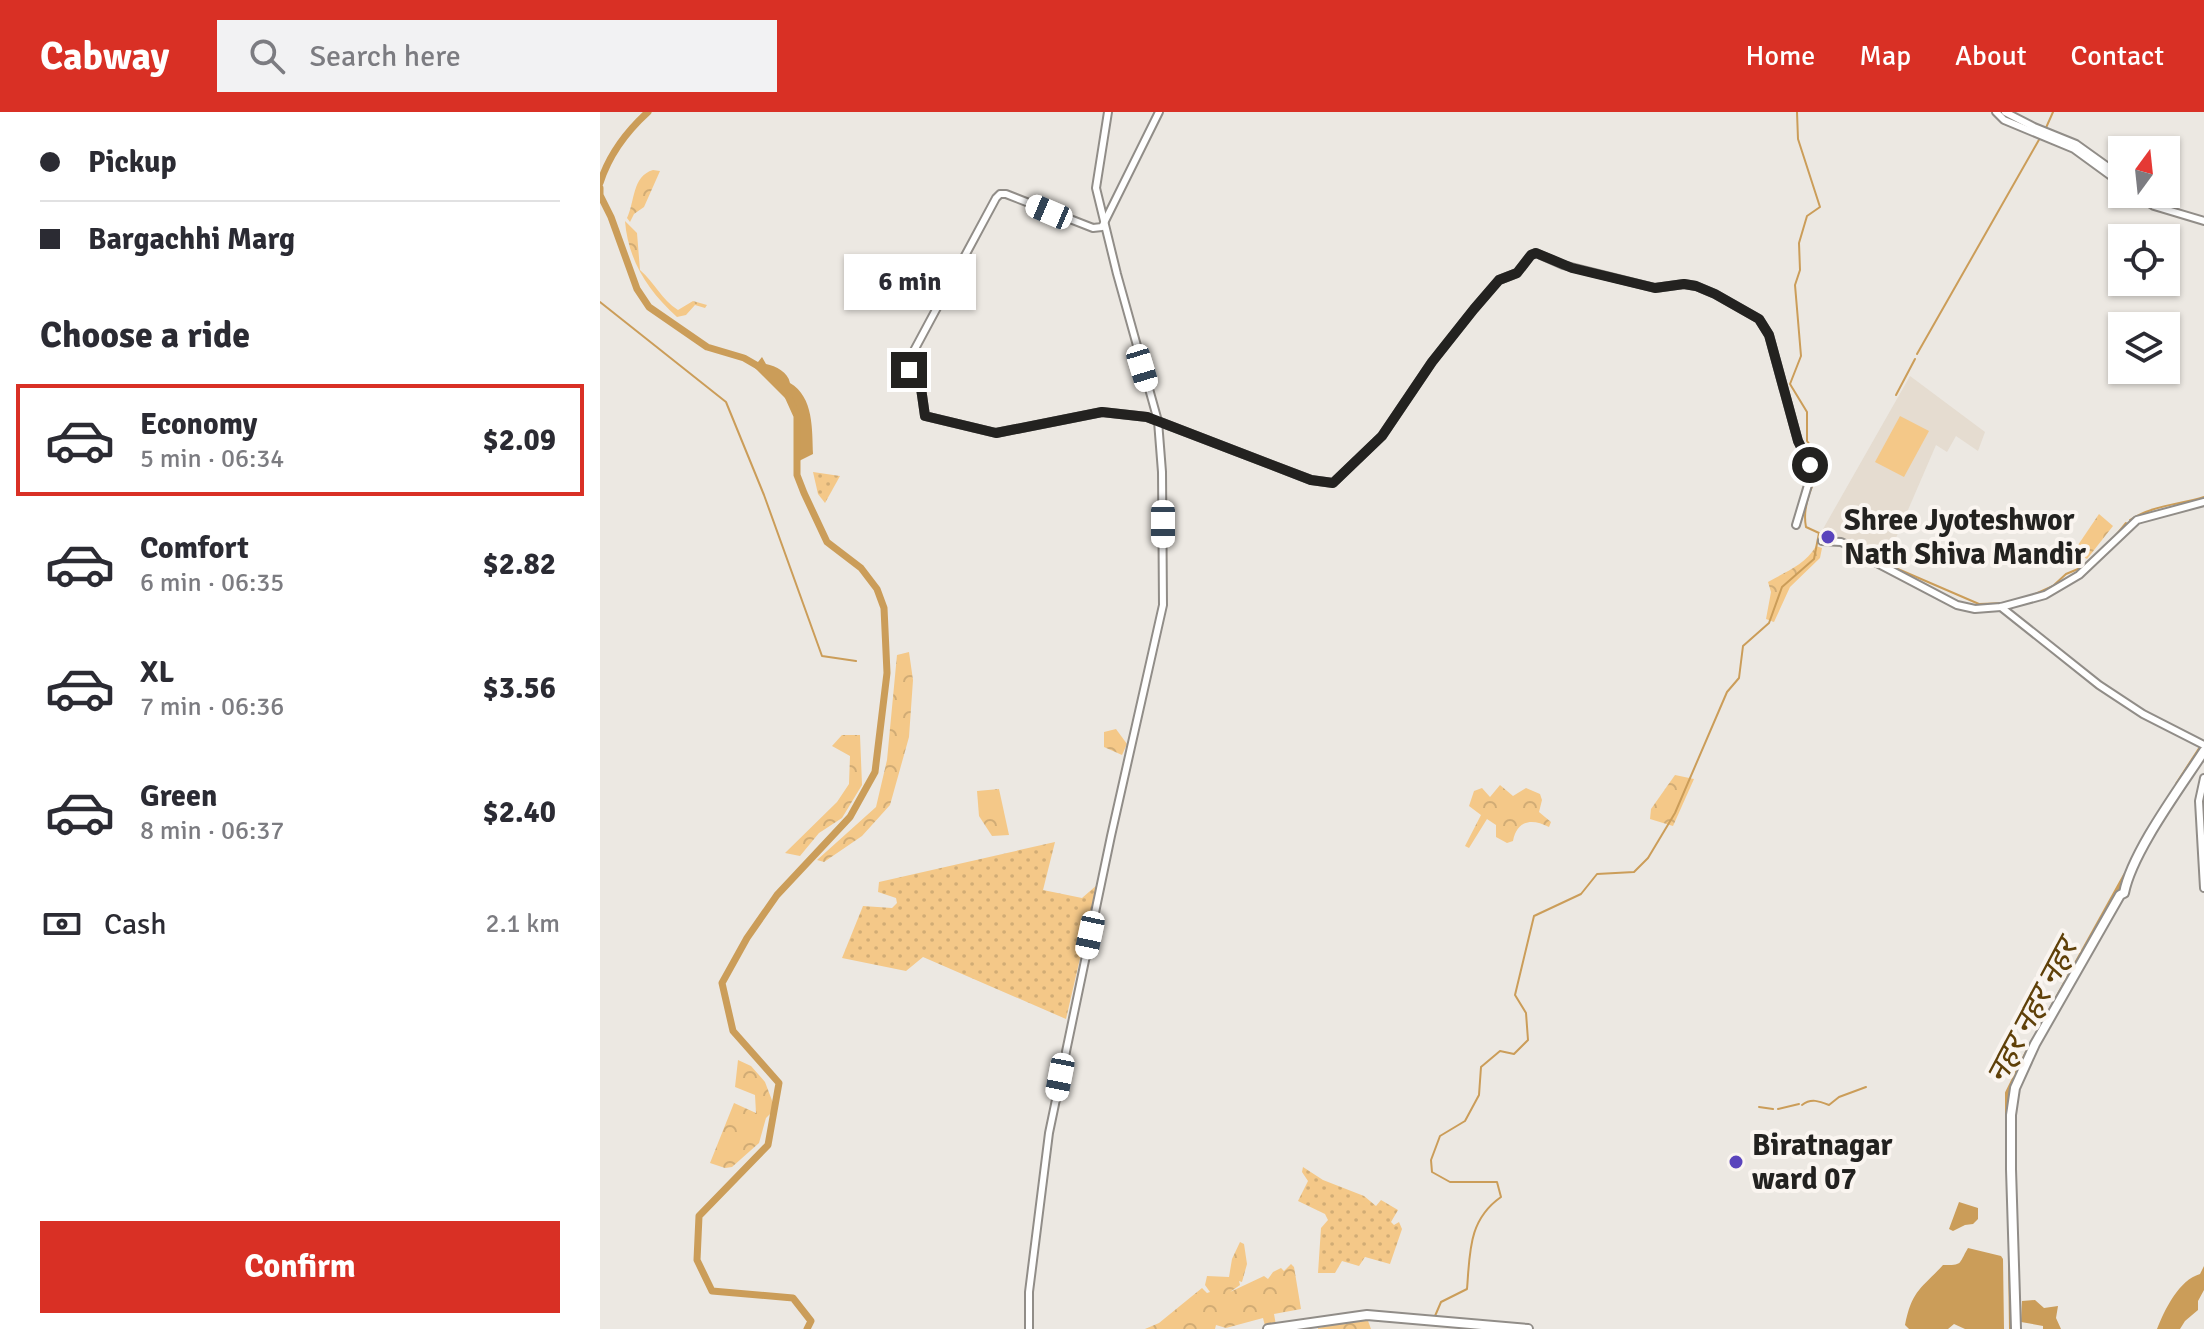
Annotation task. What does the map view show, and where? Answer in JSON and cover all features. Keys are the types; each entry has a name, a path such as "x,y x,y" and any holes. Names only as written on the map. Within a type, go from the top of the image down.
{"main road":[{"path":"2016,1329 2011,1169 2011,1115 2015,1088 2043,1029 2120,895 2124,893 2127,878 2203,747"},
{"path":"1268,1329 1367,1315 1528,1329"}],"street":[{"path":"1029,1329 1029,1292 1049,1133 1163,605 1162,472 1158,421 1096,188 1108,112"},
{"path":"1159,112 1102,227 1093,228 1006,194 996,198 910,358 909,370 920,381 925,416 996,433 1102,412 1147,417 1311,480 1333,483 1382,436 1432,362 1499,280 1517,273 1536,253 1572,268 1655,288 1684,284 1696,286 1759,319 1769,335 1798,441 1810,465 1808,485 1796,525"},
{"path":"1996,112 2004,120 2074,149 2108,174"},
{"path":"2005,112 2076,144 2108,167"},
{"path":"2161,208 2204,221"},
{"path":"1822,541 1841,542 1854,548 1957,605 1975,609 2001,607 2047,594 2079,575 2137,520 2204,502"},
{"path":"2001,607 2099,685 2203,747"},
{"path":"2204,778 2199,801 2204,888"}],"shaded area":[{"path":"762,357 766,364 784,373 808,405 813,454 799,461 797,415 793,406 754,367"},
{"path":"1910,376 1985,432 1978,451 1956,436 1947,452 1936,445 1886,561 1823,529"},
{"path":"1959,1202 1978,1208 1978,1219 1953,1231 1949,1229"},
{"path":"1968,1248 2003,1259 2004,1329 1965,1329 1954,1324 1948,1329 1909,1329 1905,1325 1918,1291 1943,1265 1959,1263"},
{"path":"2204,1266 2204,1290 2198,1301 2198,1310 2180,1329 2157,1329 2174,1296 2186,1282 2200,1274"},
{"path":"2035,1300 2044,1308 2058,1306 2056,1318 2061,1329 2043,1329 2043,1326 2021,1322 2022,1301"}],"green space":[{"path":"660,171 644,207 634,214 630,222 627,218 638,184 646,173"},
{"path":"625,221 637,233 640,270 667,301 678,310 693,301 707,305 705,308 695,305 686,315 677,317 667,307 641,274 635,262"},
{"path":"1900,416 1929,431 1904,477 1875,462"},
{"path":"813,472 840,476 825,503 818,494"},
{"path":"2099,514 2113,526 2087,559 2074,551"},
{"path":"1816,546 1822,548 1820,558 1790,587 1774,622 1766,619 1771,592 1768,582 1800,563"},
{"path":"909,652 913,680 909,737 890,805 862,836 824,862 817,860 876,807 887,760 897,655"},
{"path":"1116,729 1127,744 1122,755 1104,747 1104,732"},
{"path":"842,735 860,735 862,785 842,818 819,833 800,856 785,853 837,802 849,784 850,756 832,746"},
{"path":"1675,775 1694,779 1673,826 1650,819 1651,809"},
{"path":"1500,785 1513,796 1526,788 1540,794 1539,812 1551,822 1549,827 1537,822 1526,823 1518,829 1513,841 1507,843 1496,837 1496,825 1487,819 1469,848 1465,846 1481,815 1469,806 1474,791 1482,788 1490,797"},
{"path":"999,789 1009,835 992,836 979,816 977,791"},
{"path":"1055,842 1043,890 1082,898 1097,885 1066,1019 923,957 906,971 842,958 863,906 892,908 897,903 896,898 878,892 879,882"},
{"path":"738,1060 751,1066 765,1082 773,1103 772,1112 766,1118 759,1143 732,1167 725,1168 710,1163 734,1103 756,1113 755,1095 735,1087"},
{"path":"1303,1167 1323,1180 1364,1196 1376,1206 1381,1200 1398,1210 1391,1222 1394,1225 1399,1222 1402,1229 1390,1264 1365,1257 1359,1266 1342,1261 1335,1273 1318,1273 1321,1228 1328,1220 1325,1214 1298,1201 1308,1181 1302,1172"},
{"path":"1240,1242 1244,1244 1247,1264 1242,1282 1239,1281 1240,1285 1230,1292 1264,1276 1268,1279 1273,1272 1281,1268 1284,1271 1291,1264 1301,1309 1274,1314 1276,1325 1265,1326 1263,1318 1226,1328 1216,1325 1215,1329 1145,1329 1159,1323 1202,1288 1210,1292 1205,1285 1207,1276 1229,1277 1232,1259"},
{"path":"1367,1318 1371,1329 1318,1329 1318,1328"}],"waterway":[{"path":"600,183 619,144 648,112"},
{"path":"1435,1316 1441,1302 1467,1289 1470,1250 1477,1227 1482,1216 1501,1197 1497,1182 1450,1182 1432,1172 1431,1160 1440,1136 1465,1121 1479,1095 1481,1067 1500,1051 1514,1054 1528,1040 1526,1013 1515,995 1534,916 1581,894 1597,874 1634,872 1648,858 1675,813 1727,692 1739,678 1743,646 1769,623 1782,587 1814,559 1819,533 1806,527 1805,511 1812,485 1826,465 1807,441 1807,412 1790,384 1801,356 1795,285 1800,270 1799,243 1807,216 1820,207 1798,139 1797,112"},
{"path":"2045,130 2053,112"},
{"path":"1917,354 2040,138"},
{"path":"600,188 600,195 637,289 649,307 707,347 744,358 763,369"},
{"path":"600,302 726,402 764,495 822,656 856,661"},
{"path":"1896,395 1915,359"},
{"path":"788,396 797,416 797,475 804,493 827,542 861,568 877,589 884,608 887,673 875,772 850,817 777,895 747,938 722,983 733,1031 779,1083 768,1145 699,1216 697,1260 712,1291 793,1298 811,1321 807,1329"},
{"path":"2130,520 2157,508 2204,497"},
{"path":"2112,540 2126,523"},
{"path":"2028,597 2053,586 2093,558"},
{"path":"1884,563 1979,604 2006,603"},
{"name":"नहर नहर नहर","path":"2177,784 2203,744"},
{"name":"नहर नहर नहर","path":"2044,1021 2125,875"},
{"name":"नहर नहर नहर","path":"2007,1152 2007,1093 2028,1050"},
{"path":"1802,1105 1812,1101 1829,1105 1839,1097 1866,1087"},
{"path":"1778,1109 1799,1104"},
{"path":"1759,1107 1773,1109"},
{"name":"नहर नहर नहर","path":"2010,1257 2011,1329"}],"place":[{"name":"Shree Jyoteshwor Nath Shiva Mandir","path":"1828,537"},
{"name":"Biratnagar ward 07","path":"1736,1162"}],"route":[{"path":"909,370 920,381 925,416 942,422 996,433 1102,412 1128,414 1147,417 1236,449 1311,480 1333,483 1382,436 1432,362 1499,280 1517,273 1536,253 1572,268 1655,288 1684,284 1696,286 1759,319 1769,335 1798,441 1810,465"}]}
